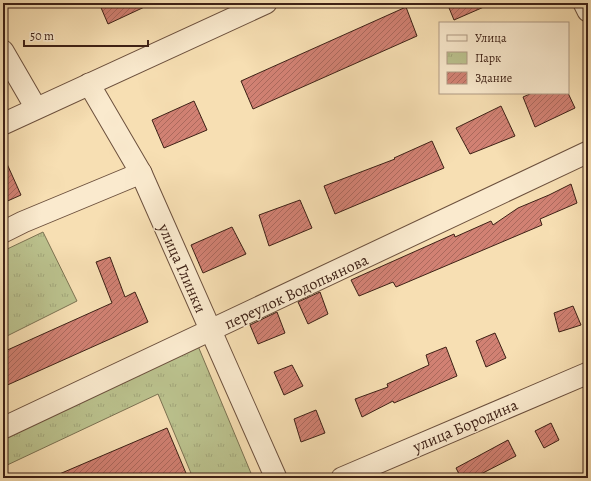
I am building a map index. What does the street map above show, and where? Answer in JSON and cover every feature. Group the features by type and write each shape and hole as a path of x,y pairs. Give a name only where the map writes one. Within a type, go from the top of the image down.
{"street":[{"path":"3,124 266,3"},
{"path":"584,3 588,12"},
{"path":"3,51 36,108"},
{"name":"улица Глинки","path":"89,84 141,173 276,478"},
{"name":"переулок Водопьянова","path":"3,428 588,152"},
{"path":"3,232 23,222 141,173"},
{"name":"улица Бородина","path":"342,478 588,373"}],"green space":[{"path":"43,232 77,301 3,338 3,251"},
{"path":"198,346 253,478 193,478 158,394 3,467 3,436"}],"building":[{"path":"99,3 153,3 108,24"},
{"path":"447,3 493,3 454,20"},
{"path":"406,7 417,36 253,109 241,81"},
{"path":"530,94 568,94 575,108 535,127 523,97"},
{"path":"194,101 207,130 164,148 152,120"},
{"path":"501,106 515,136 470,154 456,128"},
{"path":"432,141 444,168 335,214 324,186 395,159 394,158"},
{"path":"3,155 21,195 3,203"},
{"path":"571,184 577,203 540,219 542,225 396,287 393,282 359,296 351,280 454,234 455,237 491,221 493,225 518,208"},
{"path":"300,200 312,228 269,246 259,215"},
{"path":"232,227 246,254 203,273 191,245"},
{"path":"110,257 125,297 135,292 148,322 3,387 3,352 112,303 96,262"},
{"path":"320,292 328,314 308,324 298,302"},
{"path":"573,306 581,325 559,332 554,313"},
{"path":"277,312 285,333 258,344 250,325"},
{"path":"495,333 506,358 486,367 476,341"},
{"path":"446,347 457,376 394,403 393,401 362,417 355,399 388,387 387,384 429,365 426,355"},
{"path":"292,365 303,386 284,395 274,372"},
{"path":"316,410 325,433 301,442 294,419"},
{"path":"551,423 559,440 544,448 535,431"},
{"path":"167,428 188,478 144,478 142,473 130,478 50,478"},
{"path":"508,440 516,456 479,475 481,478 461,478 456,468"}]}
